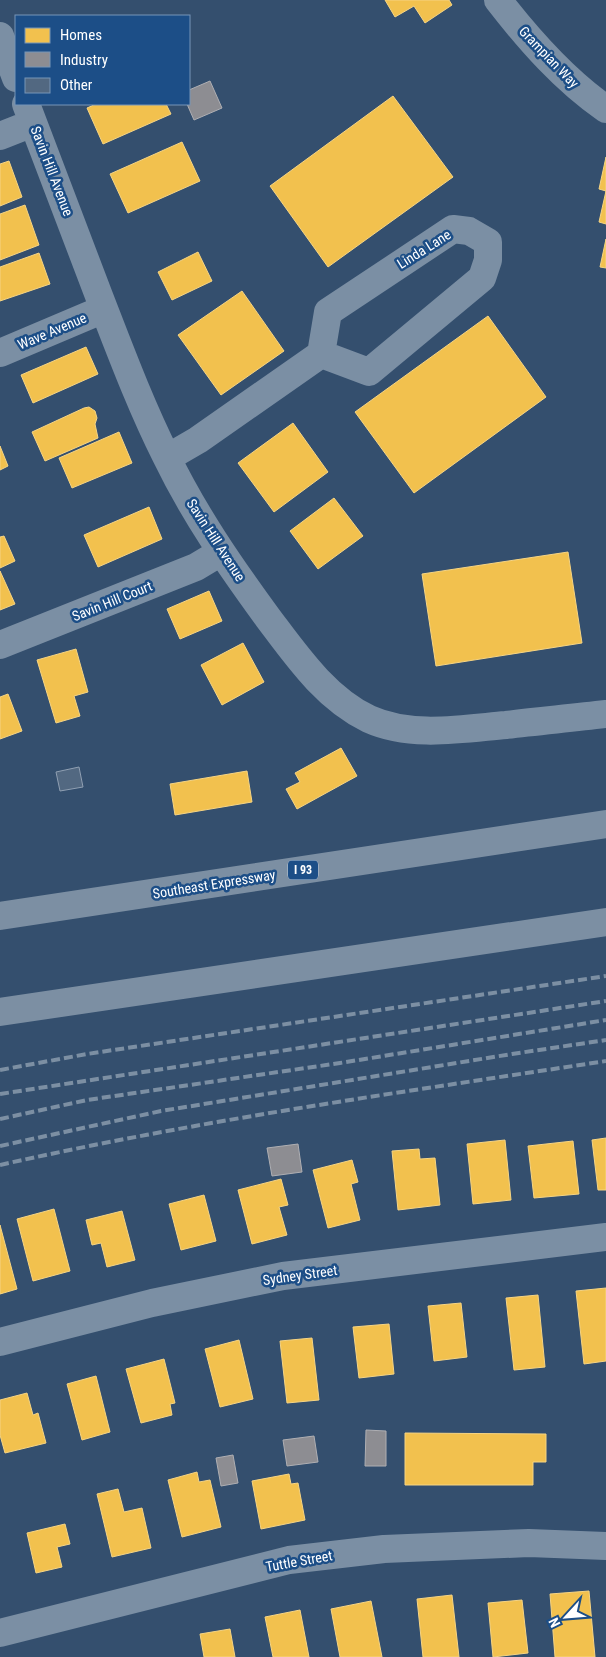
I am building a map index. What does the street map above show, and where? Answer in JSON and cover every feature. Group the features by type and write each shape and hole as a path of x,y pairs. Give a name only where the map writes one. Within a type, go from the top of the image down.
{"highway":[{"name":"Southeast Expressway","path":"0,916 606,824"},
{"path":"0,1012 606,922"}],"street":[{"name":"Grampian Way","path":"498,0 550,61 591,99 606,109"},
{"path":"0,36 15,75"},
{"path":"0,136 30,114"},
{"name":"Savin Hill Avenue","path":"30,114 145,413 167,458 195,511 221,552 287,644 320,683 334,696 368,719 409,730 431,731 606,714"},
{"name":"Linda Lane","path":"453,229 469,231 488,242 488,260 482,278 370,372 321,354 328,312 453,229"},
{"name":"Wave Avenue","path":"0,353 104,309"},
{"path":"167,458 198,440 321,354"},
{"name":"Savin Hill Court","path":"0,645 196,567 221,552"},
{"name":"Sydney Street","path":"0,1342 152,1303 284,1276 606,1237"},
{"name":"Tuttle Street","path":"0,1633 289,1560 384,1549 529,1543 606,1546"}],"building: Homes":[{"path":"385,0 449,0 452,5 425,23 414,6 395,17"},
{"path":"393,96 453,177 328,267 270,186"},
{"path":"94,105 166,105 171,114 103,144 87,108"},
{"path":"182,142 200,181 128,213 110,174"},
{"path":"606,157 606,191 599,189"},
{"path":"9,161 22,197 0,206 0,164"},
{"path":"606,191 606,224 599,222"},
{"path":"25,205 39,245 0,260 0,214"},
{"path":"606,239 606,268 600,267"},
{"path":"198,252 212,281 172,300 158,272"},
{"path":"39,253 50,284 0,301 0,267"},
{"path":"242,291 284,351 221,395 178,335"},
{"path":"488,316 546,397 414,493 355,412"},
{"path":"86,347 98,374 33,403 21,375"},
{"path":"89,407 95,411 98,438 45,461 32,432"},
{"path":"293,423 328,472 274,512 238,463"},
{"path":"119,432 132,463 72,488 59,458"},
{"path":"0,446 8,466 0,470"},
{"path":"334,498 363,536 318,569 290,531"},
{"path":"149,507 162,539 98,567 84,535"},
{"path":"4,536 15,561 0,568 0,537"},
{"path":"568,552 582,643 436,666 422,574"},
{"path":"0,571 15,604 0,610"},
{"path":"209,591 222,621 180,639 167,609"},
{"path":"243,643 264,682 222,705 201,665"},
{"path":"76,649 88,692 74,696 80,716 56,723 37,660"},
{"path":"8,694 22,731 0,739 0,697"},
{"path":"341,748 357,776 297,809 286,789 300,782 295,773"},
{"path":"247,771 252,802 175,815 170,784"},
{"path":"606,1138 606,1190 598,1190 592,1140"},
{"path":"505,1140 511,1200 473,1204 467,1144"},
{"path":"573,1141 579,1194 534,1198 528,1146"},
{"path":"419,1149 420,1159 435,1158 440,1205 398,1210 392,1151"},
{"path":"352,1160 358,1182 351,1184 360,1220 328,1228 313,1170"},
{"path":"281,1179 288,1205 279,1207 287,1235 252,1244 238,1190"},
{"path":"204,1195 216,1241 181,1250 169,1204"},
{"path":"54,1209 70,1271 33,1281 17,1219"},
{"path":"122,1211 135,1260 107,1267 101,1243 92,1245 86,1220"},
{"path":"0,1225 17,1289 0,1294"},
{"path":"606,1288 606,1361 584,1364 576,1291"},
{"path":"538,1295 545,1367 514,1370 506,1298"},
{"path":"461,1303 467,1357 434,1361 428,1306"},
{"path":"389,1324 394,1374 359,1378 353,1327"},
{"path":"312,1338 319,1400 287,1403 280,1341"},
{"path":"239,1340 253,1399 220,1407 205,1349"},
{"path":"164,1359 175,1403 170,1404 172,1415 141,1423 126,1369"},
{"path":"96,1376 110,1432 82,1440 67,1384"},
{"path":"27,1393 33,1415 38,1413 46,1443 5,1453 0,1435 0,1400"},
{"path":"405,1433 546,1434 546,1462 533,1462 533,1485 405,1485"},
{"path":"197,1472 199,1482 210,1480 221,1527 182,1537 168,1480"},
{"path":"289,1474 291,1484 298,1483 305,1520 261,1529 252,1481"},
{"path":"118,1489 124,1512 142,1508 151,1548 112,1557 97,1494"},
{"path":"65,1524 70,1544 57,1547 62,1567 36,1573 27,1533"},
{"path":"589,1591 595,1657 555,1657 550,1594"},
{"path":"452,1595 459,1657 423,1657 417,1599"},
{"path":"522,1600 528,1653 493,1657 488,1603"},
{"path":"371,1601 382,1657 340,1657 331,1609"},
{"path":"300,1610 309,1657 273,1657 265,1617"},
{"path":"230,1629 235,1657 204,1657 200,1634"}],"building: Industry":[{"path":"210,81 222,108 194,120 187,105 190,105 190,90"},
{"path":"298,1144 302,1172 272,1176 267,1148"},
{"path":"366,1430 386,1431 386,1466 365,1466"},
{"path":"314,1436 318,1462 287,1466 283,1440"},
{"path":"233,1455 238,1483 221,1486 216,1458"}],"building: Other":[{"path":"79,767 83,787 60,791 56,772"}],"railway":[{"path":"0,1070 87,1054 606,976"},
{"path":"0,1094 606,1001"},
{"path":"0,1119 87,1100 340,1063 606,1020"},
{"path":"0,1146 161,1111 606,1040"},
{"path":"0,1165 226,1120 606,1061"}]}
